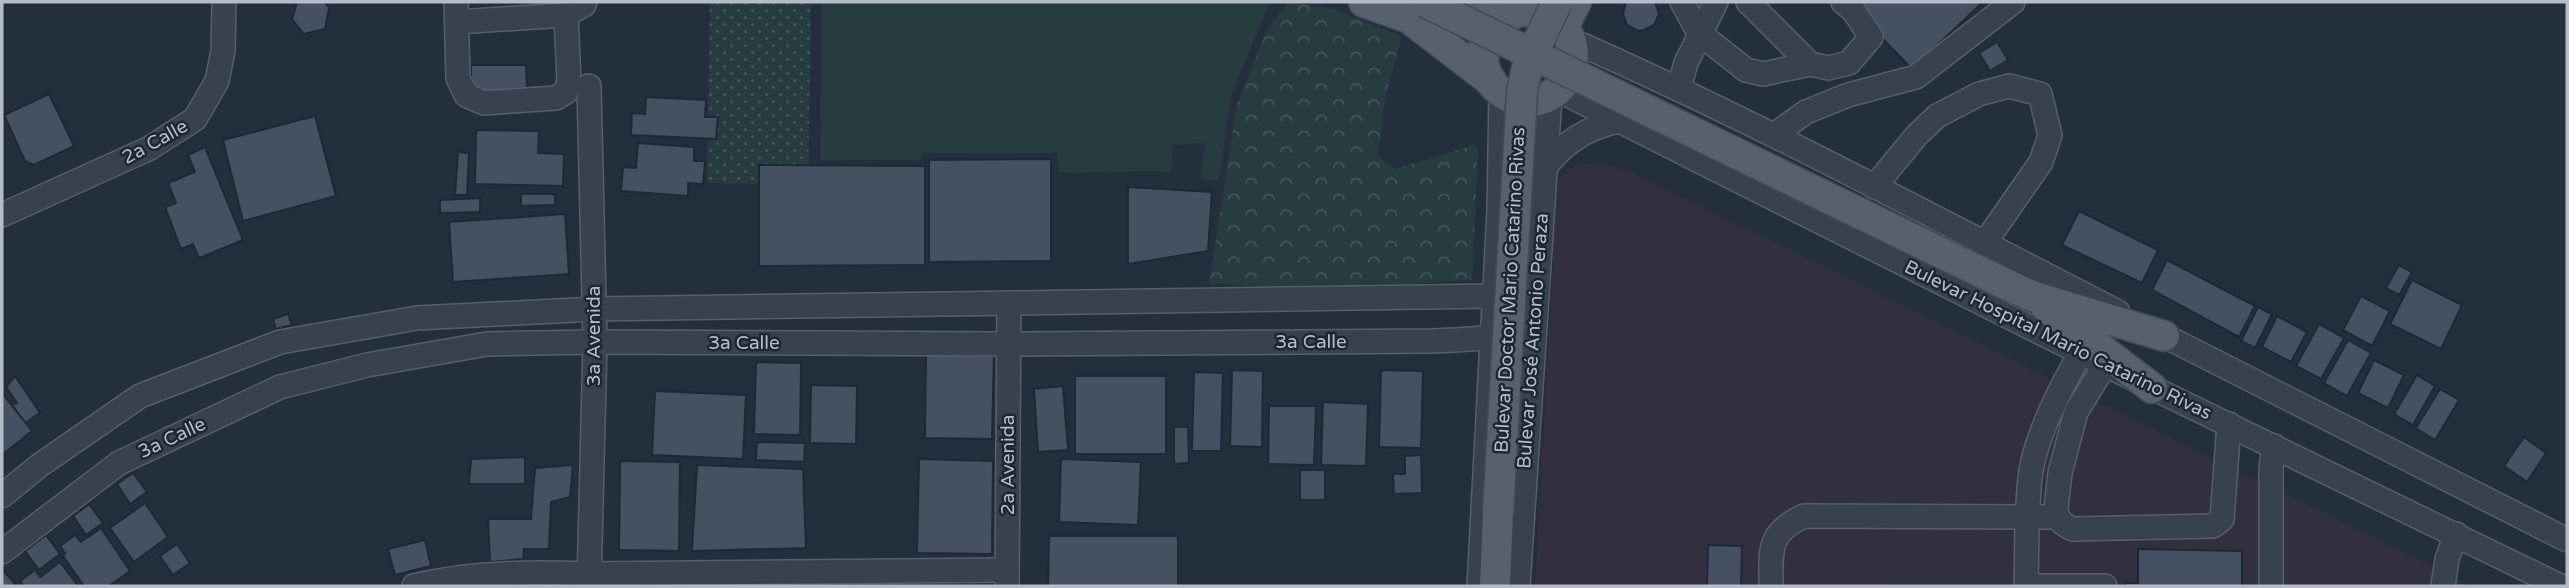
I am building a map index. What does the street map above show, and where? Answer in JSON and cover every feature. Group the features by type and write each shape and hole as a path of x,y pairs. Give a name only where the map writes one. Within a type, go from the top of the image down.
{"main road":[{"path":"1364,2 1409,18 1512,98 1538,100 1554,93 1566,80 1572,67 1573,54 1567,18 1469,2"},
{"name":"Bulevar Hospital Mario Catarino Rivas","path":"1425,2 2032,296"},
{"path":"1496,87 1485,69 1485,42 1491,30 1518,11"},
{"name":"Bulevar Doctor Mario Catarino Rivas","path":"1495,586 1522,92 1528,63 1567,18"},
{"path":"2032,296 2164,335"},
{"path":"2032,296 2152,388"}],"street":[{"name":"2a Calle","path":"2,215 148,149 195,119 217,81 223,51 224,2"},
{"path":"566,15 569,80 566,92 556,98 484,103 466,95 458,78 456,12 566,15 585,2"},
{"path":"1682,2 1699,33 1746,70 1763,74 1810,64 1829,68 1849,62 1871,37 1853,10 1843,2"},
{"path":"1679,88 1686,63 1716,2"},
{"path":"1748,2 1810,64"},
{"path":"1774,135 1806,112 1848,96 1916,77 2013,2"},
{"path":"1567,18 1679,88 2567,540"},
{"name":"3a Avenida","path":"589,86 595,310 589,580"},
{"path":"1874,187 1917,135 1937,116 1979,94 2009,86 2040,94 2050,135 2041,162 1984,244"},
{"name":"Bulevar José Antonio Peraza","path":"1479,586 1499,210 1496,87"},
{"name":"Bulevar José Antonio Peraza","path":"1517,586 1543,170 1554,93"},
{"name":"Bulevar Hospital Mario Catarino Rivas","path":"1554,93 1618,121 2105,365 2560,586"},
{"path":"1543,170 1553,156 1576,137 1589,129 1618,121"},
{"name":"3a Calle","path":"2,496 40,465 140,396 280,342 417,317 595,310 1493,296"},
{"name":"2a Avenida","path":"1007,578 1009,303"},
{"name":"3a Calle","path":"2,552 119,463 280,387 367,365 487,344 1431,341 1491,338 1512,334 1534,322"},
{"path":"2081,353 2046,421 2030,475 2026,586 2105,586"},
{"path":"2105,365 2076,412 2060,473 2056,509 2057,517 2063,525 2073,529 2213,526 2218,523 2222,519 2229,425"},
{"path":"2271,586 2271,468 2274,446"},
{"path":"1771,586 1771,547 1785,525 1804,516 2057,517"},
{"path":"2442,586 2447,559 2456,534"},
{"path":"414,586 445,579 521,571 589,580 1007,578"}],"shaded area":[{"path":"1585,164 1607,165 1633,173 2472,586 1535,586 1557,184 1567,170"}],"green space":[{"path":"710,2 811,2 808,185 707,183"},
{"path":"822,2 1270,2 1231,96 1219,181 1200,179 1205,143 1173,145 1171,174 1160,171 1059,173 1057,153 924,153 921,160 820,160"},
{"path":"1288,2 1330,8 1402,36 1386,96 1378,157 1395,169 1474,145 1478,150 1472,280 1340,286 1209,283 1237,104 1267,30"}],"building":[{"path":"297,2 325,2 329,8 325,29 304,34 292,19"},
{"path":"1626,2 1655,2 1659,14 1654,25 1638,31 1627,25 1623,14"},
{"path":"1847,2 1983,2 1912,69"},
{"path":"1997,42 2008,60 1990,71 1979,53"},
{"path":"471,65 526,65 527,89 471,96"},
{"path":"49,94 74,146 34,165 25,161 4,115"},
{"path":"646,97 706,100 705,117 718,117 716,139 631,135 632,113 645,114"},
{"path":"315,116 336,196 243,221 223,140"},
{"path":"476,130 539,131 538,153 564,154 563,186 475,184"},
{"path":"638,143 694,147 694,161 705,161 703,184 688,183 688,196 621,191 623,167 636,168"},
{"path":"205,147 243,240 199,258 193,244 181,249 165,207 176,203 168,183 195,172 188,155"},
{"path":"458,152 469,153 467,195 455,195"},
{"path":"1051,159 1051,261 929,262 929,160"},
{"path":"759,165 925,166 925,265 759,266"},
{"path":"1128,187 1212,192 1208,251 1128,264"},
{"path":"521,194 555,194 555,205 521,206"},
{"path":"480,198 480,212 440,213 440,200"},
{"path":"2079,211 2158,250 2142,283 2062,245"},
{"path":"565,214 569,274 453,282 449,222"},
{"path":"2167,260 2255,306 2239,337 2152,290"},
{"path":"2399,265 2412,272 2399,295 2386,288"},
{"path":"2412,280 2462,305 2441,349 2390,324"},
{"path":"2361,296 2390,311 2372,346 2343,330"},
{"path":"2258,307 2272,314 2255,348 2241,341"},
{"path":"288,314 292,325 276,329 273,319"},
{"path":"2277,316 2307,332 2291,362 2262,347"},
{"path":"2319,324 2344,338 2321,379 2296,366"},
{"path":"2348,340 2371,353 2347,396 2324,383"},
{"path":"926,351 994,351 992,439 925,438"},
{"path":"2374,360 2404,375 2388,408 2358,393"},
{"path":"756,362 801,363 800,435 754,434"},
{"path":"1232,370 1263,371 1262,447 1230,446"},
{"path":"1381,370 1423,371 1421,448 1379,447"},
{"path":"1194,372 1223,373 1221,451 1192,451"},
{"path":"2417,375 2435,386 2413,425 2394,414"},
{"path":"15,376 40,413 25,423 12,405 17,403 6,387"},
{"path":"1075,376 1166,376 1166,454 1075,454"},
{"path":"811,385 857,386 856,444 810,443"},
{"path":"1063,386 1068,450 1038,452 1034,389"},
{"path":"2440,389 2459,400 2435,440 2416,428"},
{"path":"655,391 746,395 743,459 652,455"},
{"path":"2,393 32,431 2,455"},
{"path":"1323,402 1368,404 1366,466 1321,465"},
{"path":"1269,406 1316,406 1314,465 1268,464"},
{"path":"1174,427 1188,427 1189,463 1174,464"},
{"path":"2524,437 2546,453 2527,482 2504,466"},
{"path":"757,442 805,443 804,462 756,460"},
{"path":"1421,455 1422,493 1394,494 1393,474 1405,474 1405,456"},
{"path":"525,457 525,484 469,484 471,459"},
{"path":"919,459 993,461 992,554 917,553"},
{"path":"1061,459 1141,462 1138,525 1059,522"},
{"path":"620,461 680,462 679,551 619,550"},
{"path":"573,465 570,497 551,502 549,549 524,549 523,559 490,562 488,519 531,519 535,468"},
{"path":"697,465 803,469 806,548 692,551"},
{"path":"1300,470 1325,470 1325,500 1300,500"},
{"path":"133,473 147,492 130,504 117,484"},
{"path":"145,503 168,537 134,562 110,528"},
{"path":"89,504 103,523 86,535 73,516"},
{"path":"101,528 130,571 109,586 84,586 63,556 65,553 60,546 75,535 81,542"},
{"path":"46,535 60,554 39,570 25,551"},
{"path":"1049,536 1178,536 1178,586 1048,586"},
{"path":"425,540 431,566 395,575 388,549"},
{"path":"177,544 190,563 173,575 160,556"},
{"path":"1708,545 1742,546 1741,586 1707,586"},
{"path":"2138,549 2242,551 2242,586 2125,586 2125,583 2138,583"},
{"path":"60,562 78,586 24,586 20,581 35,570 40,577"},
{"path":"3,570 17,586 2,586"},
{"path":"2008,585 2008,586 1889,586"}]}
